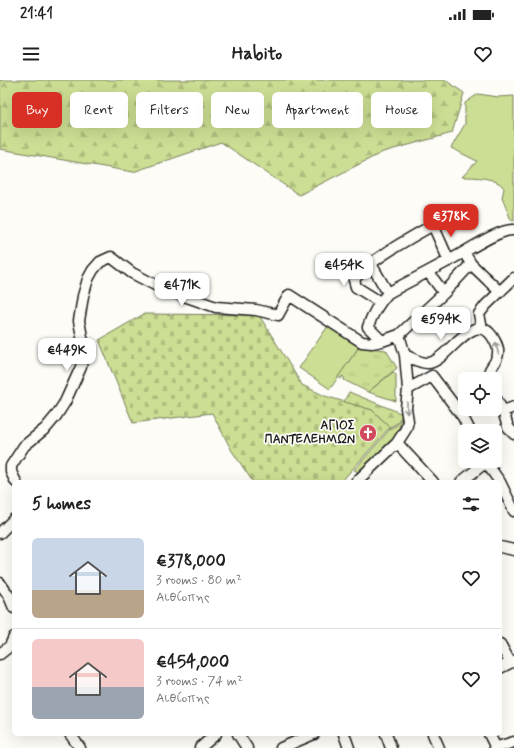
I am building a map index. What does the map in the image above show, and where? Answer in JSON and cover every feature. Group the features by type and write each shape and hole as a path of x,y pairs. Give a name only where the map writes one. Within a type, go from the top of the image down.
{"street":[{"path":"380,302 356,287 354,282 356,277 371,264 433,225 449,261"},
{"path":"382,341 368,327 380,302 388,293 485,240 508,230 514,230"},
{"path":"464,252 471,264 500,292"},
{"path":"15,480 10,472 10,466 24,446 46,428 56,416 65,402 81,367 84,347 79,321 83,296 88,279 100,262 111,257 132,273 162,288 216,307 256,310 278,315 289,295 362,342 372,343 399,335 444,293 471,264"},
{"path":"371,264 388,293"},
{"path":"428,272 444,293"},
{"path":"479,329 479,314 486,305 514,278"},
{"path":"405,355 418,361 429,363 437,359 466,334 479,329 489,333 496,342 499,351 498,358 490,372"},
{"path":"358,480 397,443 406,429 408,421 406,408 408,389 405,355 399,335"},
{"path":"408,389 432,376 463,417 466,424"},
{"path":"514,407 503,411 508,427 514,434"},
{"path":"397,443 431,480"},
{"path":"463,480 478,468"},
{"path":"490,468 498,480"},
{"path":"502,485 511,500 514,511"},
{"path":"0,533 12,522"},
{"path":"502,547 514,550"},
{"path":"0,583 12,603"},
{"path":"0,654 10,646 12,642"},
{"path":"502,647 512,661 502,667"},
{"path":"71,736 80,748"},
{"path":"200,748 214,736"},
{"path":"239,736 247,748"},
{"path":"281,748 294,738 304,736"},
{"path":"345,736 349,748"},
{"path":"387,736 391,748"},
{"path":"434,736 439,748"},
{"path":"490,736 496,748 514,742"}],"green space":[{"path":"0,80 445,80 464,93 452,133 383,152 299,195 221,142 133,172 0,149"},
{"path":"478,94 498,97 514,96 514,221 511,220 502,198 504,188 501,184 491,180 462,177 477,161 451,148 465,124 465,103"},
{"path":"144,314 259,315 302,385 325,396 372,410 390,427 343,480 252,480 232,451 212,413 133,423 99,340"},
{"path":"328,326 359,347 330,389 299,368"},
{"path":"359,347 386,350 397,368 368,392 344,380 344,377 342,376 341,379 338,377"},
{"path":"393,372 396,374 396,401 368,392"},
{"path":"349,392 403,414 396,424 390,427 372,410 343,403"},
{"path":"404,414 395,438 361,473 354,470 391,428 397,425"}],"place":[{"name":"ΑΓΙΟΣ ΠΑΝΤΕΛΕΗΜΩΝ","path":"368,433"}]}
